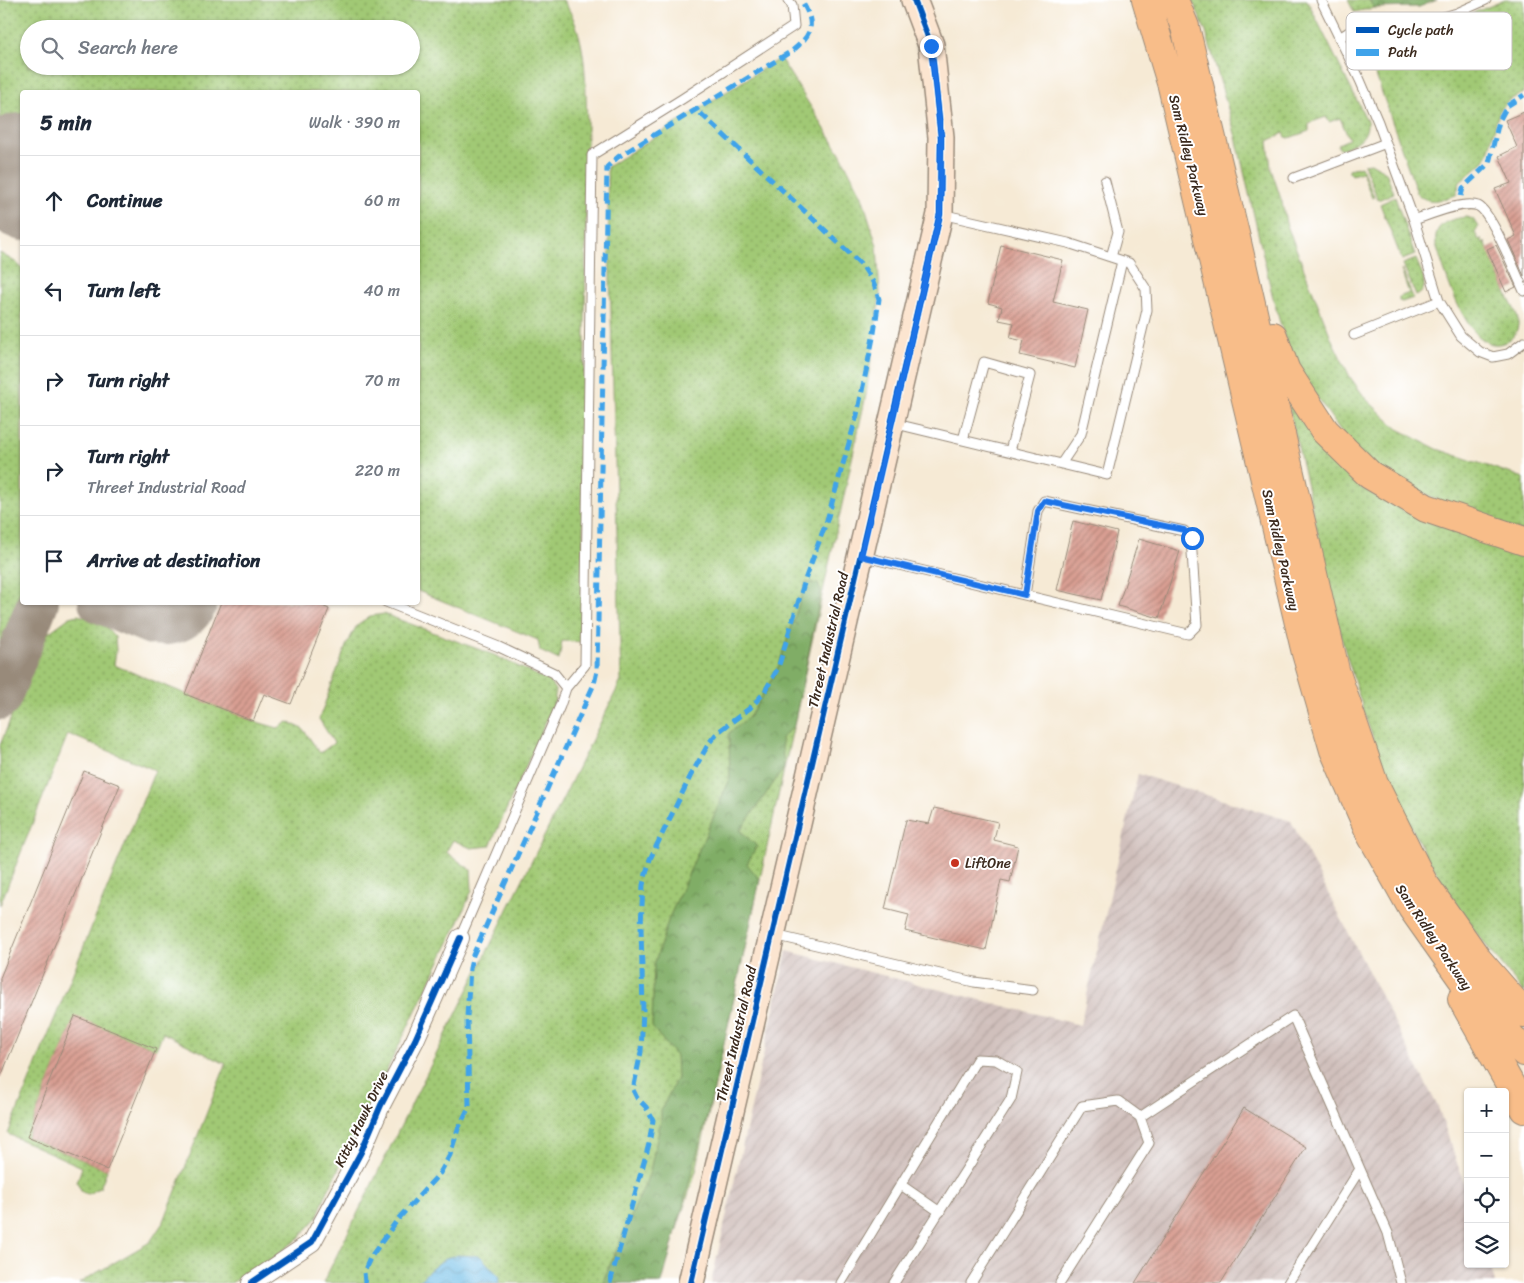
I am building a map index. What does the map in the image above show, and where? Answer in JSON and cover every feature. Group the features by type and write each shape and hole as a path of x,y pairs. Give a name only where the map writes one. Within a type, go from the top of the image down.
{"main road":[{"name":"Sam Ridley Parkway","path":"1146,0 1172,86 1311,671 1334,750 1371,835 1412,908 1470,990 1524,1052"},
{"name":"Sam Ridley Parkway","path":"1174,0 1185,27 1236,238 1335,670 1374,784 1424,882 1478,960 1524,1013"},
{"path":"1236,238 1286,371 1325,431 1370,475 1426,508 1524,541"},
{"path":"1412,908 1524,1109"}],"street":[{"name":"Threet Industrial Road","path":"691,1283 940,214 941,137 931,46 914,0"},
{"name":"Kitty Hawk Drive","path":"251,1283 312,1242 361,1152 381,1105 415,1040 460,938"}],"lane":[{"path":"460,938 560,706 566,688 585,665 592,156 794,26 792,6 788,0"},
{"path":"1320,0 1346,52"},
{"path":"1459,12 1486,0"},
{"path":"1339,38 1346,34"},
{"path":"1355,70 1386,143 1414,220 1439,301 1461,336 1480,352 1493,357 1508,354 1524,342"},
{"path":"1294,178 1386,143"},
{"path":"1106,181 1118,232 1111,258"},
{"path":"1414,220 1465,204 1479,206 1488,216 1524,291"},
{"path":"892,422 1107,475 1147,310 1146,289 1129,263 1068,243 940,214"},
{"path":"1061,464 1081,434 1122,261"},
{"path":"1354,335 1439,301"},
{"path":"963,440 984,362 1030,375 1010,451"},
{"path":"861,556 1188,634 1197,626 1192,538 1184,530 1044,501 1038,511 1025,595"},
{"path":"394,605 499,646 554,673 566,688"},
{"path":"772,935 974,982 1033,990"},
{"path":"1140,1117 1293,1016 1388,1233 1401,1283"},
{"path":"841,1283 977,1059 996,1060 1017,1072 1011,1099 894,1283"},
{"path":"971,1283 1082,1106 1118,1101 1140,1117 1149,1143 1060,1283"},
{"path":"1288,1283 1360,1169"},
{"path":"901,1185 940,1212"}],"shaded area":[{"path":"1138,774 1291,821 1438,1107 1464,1183 1464,1268 1491,1268 1495,1283 711,1283 787,951 1080,1025"}],"green space":[{"path":"0,0 563,0 577,28 581,43 584,59 587,122 582,642 562,641 559,660 540,651 538,640 420,592 420,90 20,90 20,168 0,135"},
{"path":"1192,0 1307,0 1367,121 1367,127 1360,140 1341,149 1338,147 1338,144 1349,139 1340,118 1329,122 1326,117 1309,123 1309,131 1289,138 1284,133 1268,141 1271,169 1282,202 1286,223 1332,340 1350,377 1366,399 1398,429 1437,449 1524,478 1524,532 1452,508 1360,458 1291,361 1273,298 1236,137 1206,32"},
{"path":"1348,0 1369,0 1374,8 1354,12"},
{"path":"1369,0 1437,0 1419,7 1374,8"},
{"path":"1505,0 1524,0 1524,93 1509,100 1499,112 1484,161 1460,182 1456,195 1436,200 1426,199 1417,193 1374,70 1512,70 1512,12 1475,12"},
{"path":"780,58 840,153 862,196 877,246 880,294 866,395 696,1171 659,1283 323,1283 621,681 607,167"},
{"path":"1371,163 1386,172 1394,193 1378,200 1364,164"},
{"path":"1361,166 1374,197 1372,198 1362,172 1352,175 1349,172 1349,169"},
{"path":"1395,197 1415,255 1402,260 1380,204"},
{"path":"1466,217 1473,219 1478,227 1475,233 1479,240 1481,239 1483,243 1485,242 1517,317 1518,326 1516,332 1509,340 1495,344 1482,339 1471,327 1460,310 1445,272 1436,244 1437,232 1448,221"},
{"path":"0,253 20,267 20,600 0,651"},
{"path":"1416,259 1424,279 1424,284 1421,293 1416,296 1403,264"},
{"path":"1402,269 1413,298 1402,302 1399,301 1399,297 1409,293"},
{"path":"1288,403 1317,442 1361,488 1418,518 1524,554 1524,993 1462,915 1422,848 1392,789 1367,722 1343,644"},
{"path":"806,582 818,584 821,591 794,726 781,738 784,768 740,831 757,846 747,864 760,880 713,1094 662,1283 602,1283 649,1175 661,1121 661,1110 677,1078 676,1056 652,1027 654,965 669,918 730,779 729,733 750,716 778,668"},
{"path":"384,614 494,655 549,681 555,690 555,701 490,846 471,848 453,840 446,852 471,870 472,890 456,928 324,1199 317,1218 300,1237 271,1260 231,1283 79,1283 150,1242 164,1221 226,1064 163,1033 156,1049 75,1017 27,1137 107,1170 100,1188 88,1194 82,1192 77,1182 82,1167 8,1134 155,770 68,734 0,905 0,745 44,636 70,617 78,615 91,619 106,627 115,637 114,665 253,721 278,728 288,722 303,729 320,753 334,743 319,719 346,646 357,625 370,616"}],"water":[{"path":"457,1255 480,1256 500,1277 499,1283 418,1283 427,1272 441,1261"}],"building":[{"path":"1524,112 1524,276 1508,240 1516,236 1495,189 1511,183 1499,156 1517,147 1505,120"},
{"path":"1001,245 1063,260 1053,302 1088,310 1075,368 1020,355 1024,341 1010,338 1014,323 999,320 1002,307 988,303"},
{"path":"1496,245 1516,287 1506,292 1487,249"},
{"path":"1073,521 1117,532 1101,600 1057,590"},
{"path":"1139,539 1180,551 1159,618 1118,606"},
{"path":"220,605 320,605 329,609 291,704 264,694 253,721 185,694"},
{"path":"84,771 120,785 0,1079 0,978"},
{"name":"LiftOne","path":"934,808 998,822 994,840 1018,846 1010,882 1001,880 986,950 905,931 909,915 885,909 906,820 929,824"},
{"path":"75,1016 156,1049 107,1170 27,1137"},
{"path":"1244,1108 1306,1147 1221,1283 1135,1283"}],"taxiway":[{"path":"0,204 8,214 20,219"},
{"path":"0,699 37,605"},
{"path":"106,605 152,624 166,624 179,621 189,614 196,605"}],"runway":[{"path":"0,179 20,167"}],"marked path":[{"path":"365,1283 364,1272 370,1258 398,1219 440,1173 450,1155 458,1129 469,1107 467,1017 470,968 473,955 594,684 597,671 607,167 618,157 799,45 808,34 810,28 809,16 801,0"},
{"path":"1461,196 1463,188 1489,163 1499,121 1507,106 1524,95"},
{"path":"610,1283 649,1144 653,1120 633,1090 641,1052 643,1011 641,926 643,885 650,859 691,775 709,743 717,733 750,708 764,693 778,668 806,577 827,520 857,415 879,299 873,282 862,265 696,109"}],"cycle path":[{"path":"691,1283 940,214 941,137 931,45 914,0"},
{"path":"251,1283 312,1242 361,1152 381,1105 415,1040 460,938"}],"place":[{"name":"LiftOne","path":"955,863"}],"route":[{"path":"931,46 941,137 940,214 861,556 1025,595 1038,511 1044,501 1184,530 1192,538"}]}
